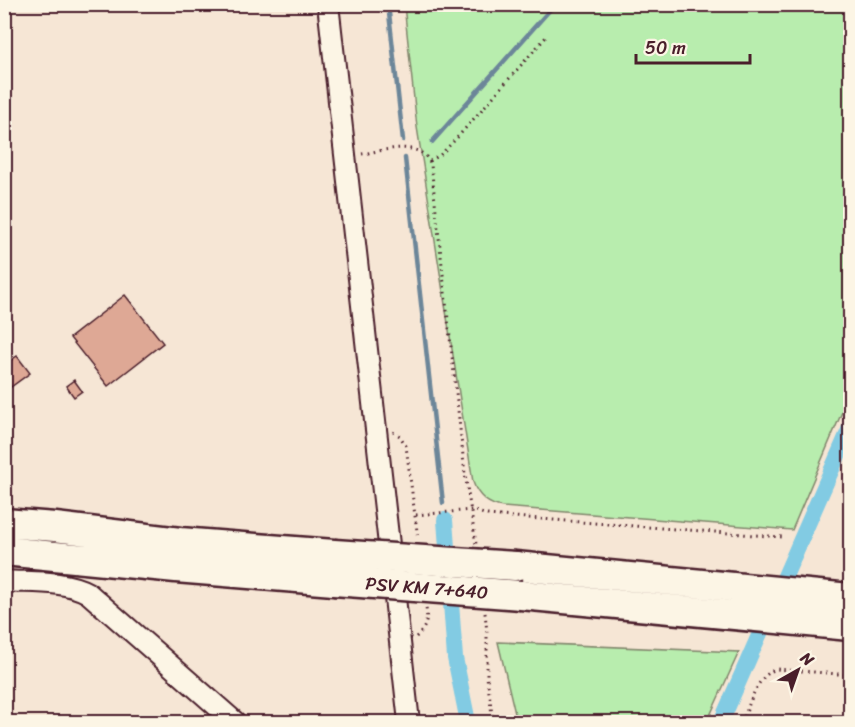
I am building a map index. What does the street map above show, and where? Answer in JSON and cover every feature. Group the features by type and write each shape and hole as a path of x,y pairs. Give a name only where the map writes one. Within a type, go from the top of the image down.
{"highway":[{"path":"4,523 180,542 334,568"},
{"path":"4,551 111,561 334,568"},
{"name":"PSV KM 7+640","path":"334,568 515,566 850,598"},
{"name":"PSV KM 7+640","path":"334,568 521,595 850,626"}],"street":[{"path":"328,4 410,723"},
{"path":"4,581 62,585 88,593 235,723"}],"path":[{"path":"429,161 440,155 455,140 546,37"},
{"path":"345,156 410,148 423,154 429,161 465,474 478,554"},
{"path":"376,432 392,431 404,441 406,446 419,548"},
{"path":"416,515 472,510 487,515 782,537"},
{"path":"850,510 845,524 850,534"},
{"path":"400,640 410,639 422,632 427,620 426,603"},
{"path":"484,610 487,632 485,646 487,677 493,723"},
{"path":"742,723 762,678 771,670 850,675"}],"green space":[{"path":"404,5 850,5 850,393 792,530 503,507 488,502 478,492 473,482 417,127"},
{"path":"498,642 739,652 707,722 517,722"}],"building":[{"path":"125,295 163,343 108,386 70,338"},
{"path":"17,356 30,373 4,392 4,365"},
{"path":"74,380 82,391 74,397 66,386"}],"waterway":[{"path":"388,4 403,140"},
{"path":"432,142 555,4"},
{"path":"405,158 443,503"},
{"path":"721,722 850,428"},
{"path":"445,520 455,658 468,722"}]}
